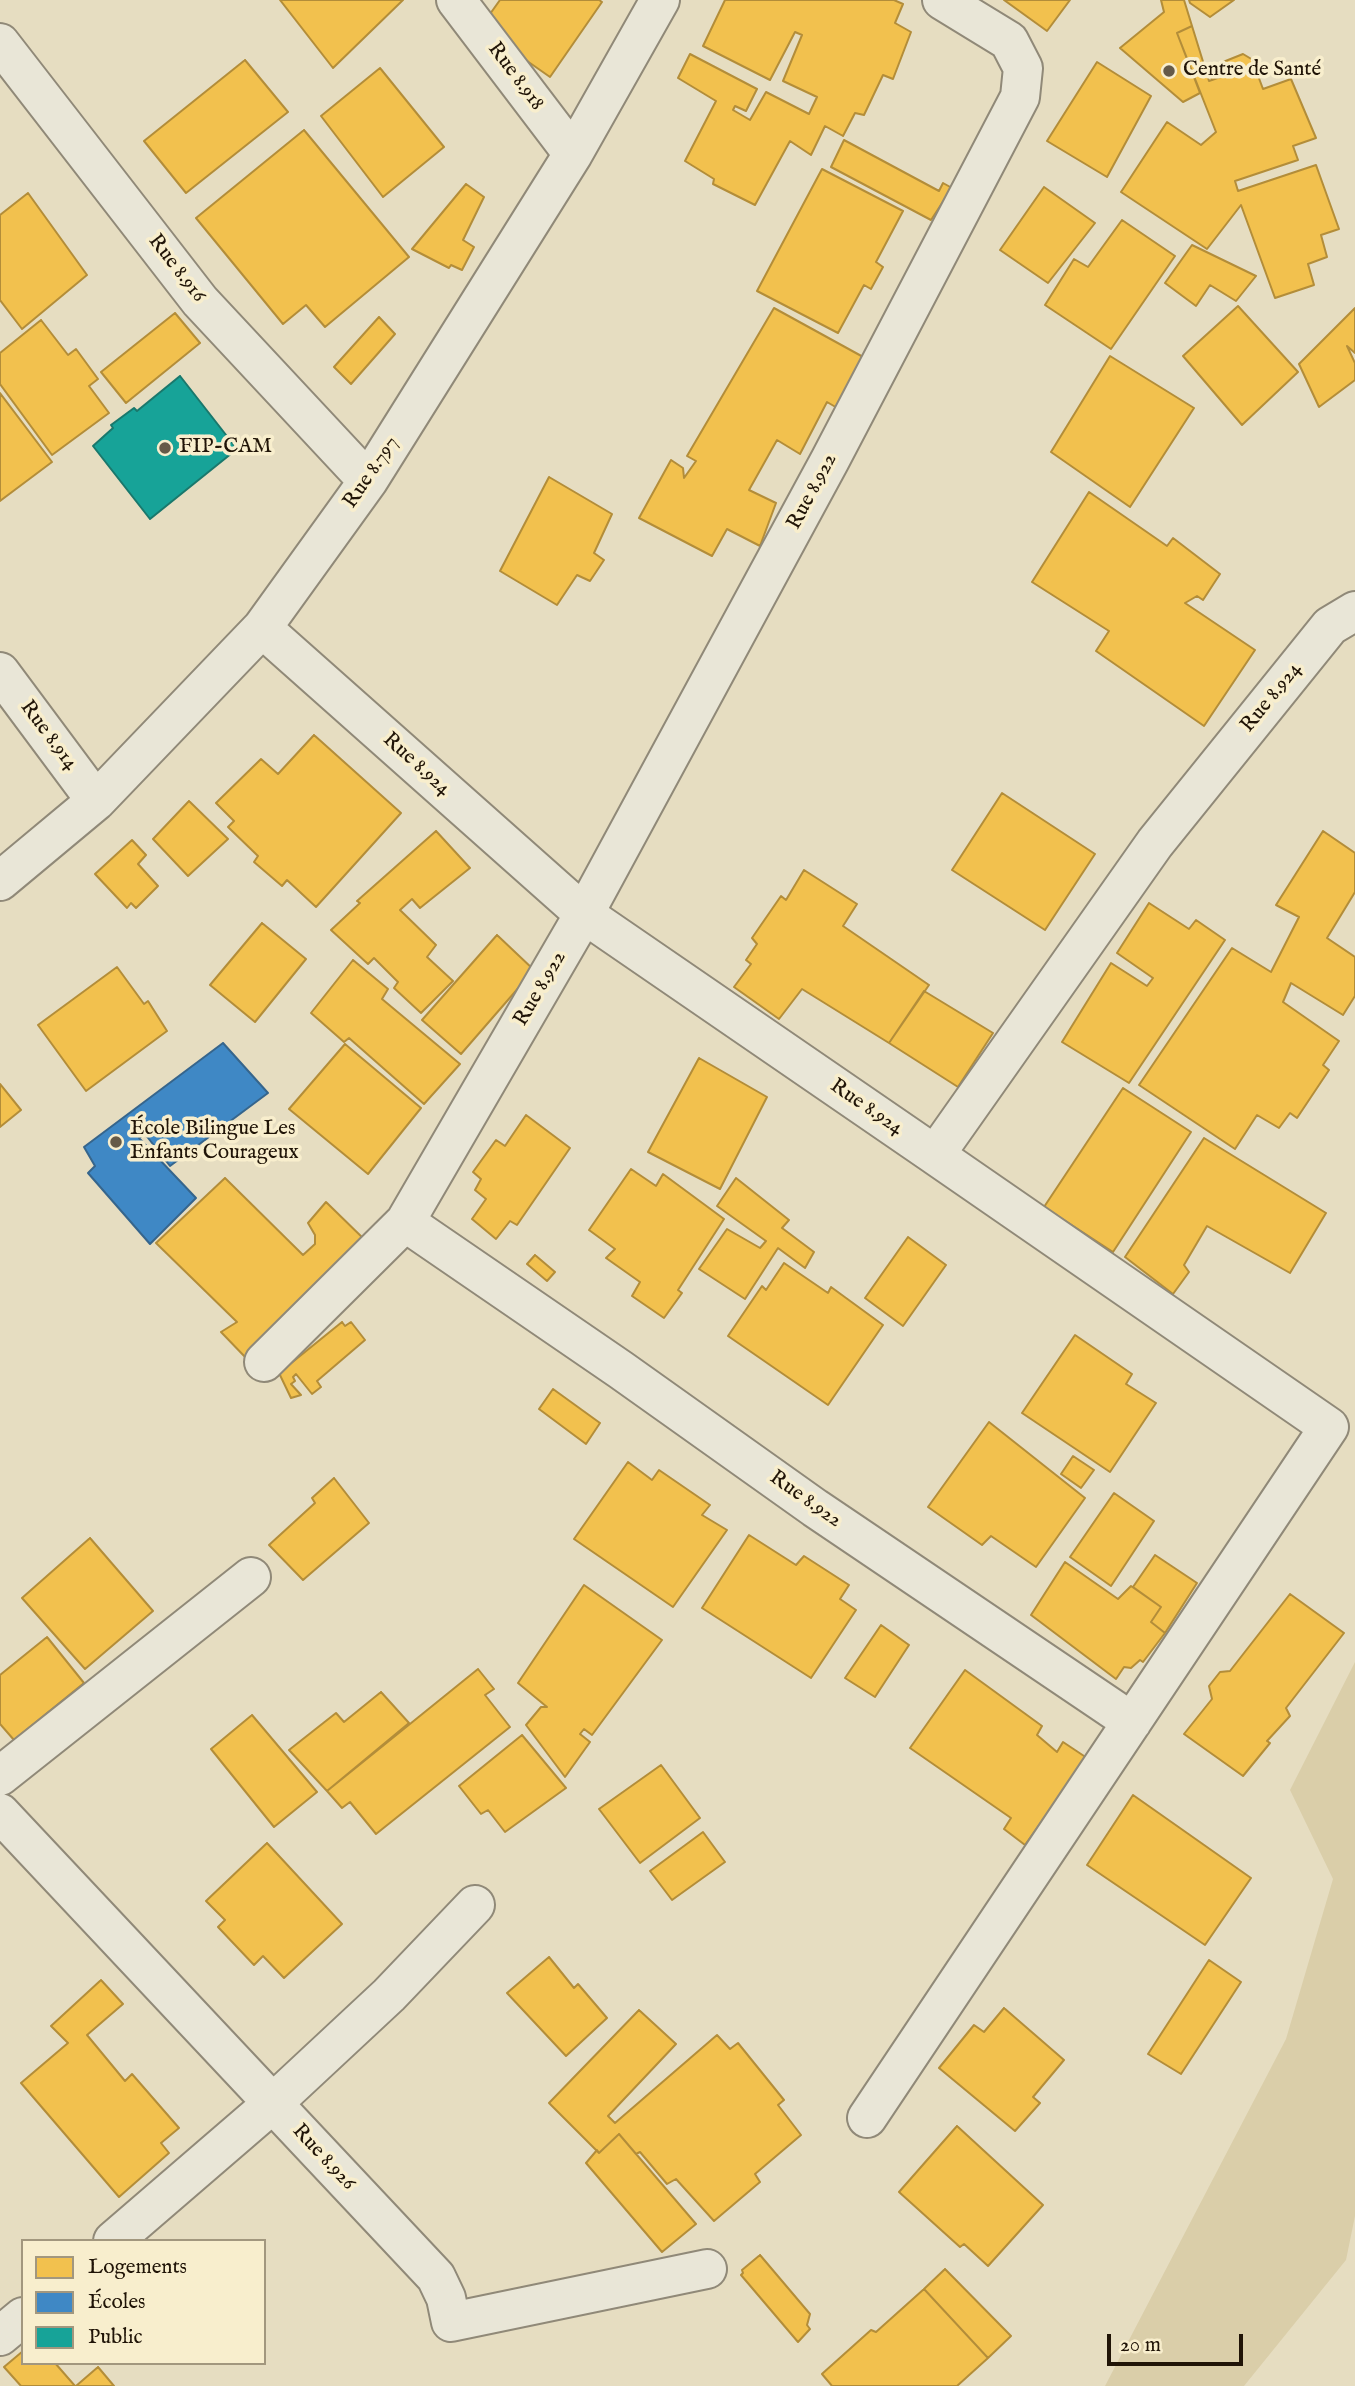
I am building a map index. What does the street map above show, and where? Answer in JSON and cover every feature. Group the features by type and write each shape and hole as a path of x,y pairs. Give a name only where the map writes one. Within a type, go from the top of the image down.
{"street":[{"name":"Rue 8.918","path":"456,0 573,153"},
{"name":"Rue 8.797","path":"0,881 96,801 262,628 368,481 573,153 660,0"},
{"name":"Rue 8.922","path":"942,0 1009,41 1023,68 1020,97 830,460 584,914 405,1223 621,1370 816,1508 1132,1722"},
{"name":"Rue 8.916","path":"0,43 200,302 368,481"},
{"name":"Rue 8.924","path":"262,628 584,914 935,1155 1155,843 1330,626 1355,611"},
{"name":"Rue 8.914","path":"0,672 96,801"},
{"path":"867,2118 1329,1427 935,1155"},
{"path":"264,1362 405,1223"},
{"path":"0,1776 251,1577"},
{"name":"Rue 8.926","path":"0,1813 436,2277 446,2298 451,2322 706,2269"},
{"path":"115,2239 272,2104 390,1995 475,1906"},
{"path":"0,2336 21,2319"}],"shaded area":[{"path":"1355,1662 1355,2216 1346,2260 1244,2386 1105,2386 1286,2039 1333,1879 1290,1790"}],"building: Logements":[{"path":"280,0 403,0 333,68"},
{"path":"500,0 602,2 550,77 480,28"},
{"path":"725,0 894,0 903,4 895,23 911,32 893,79 883,75 864,115 855,113 843,136 825,126 811,155 790,141 755,205 713,184 714,179 685,161 716,101 678,78 690,54 757,89 746,111 735,106 733,110 750,120 766,92 809,114 817,97 783,81 802,35 795,32 770,80 703,46"},
{"path":"1004,0 1070,0 1047,31"},
{"name":"Centre de Santé","path":"1161,0 1184,0 1192,26 1177,33 1200,93 1183,102 1120,48 1164,12"},
{"path":"1189,0 1234,0 1210,17"},
{"path":"1192,26 1209,81 1254,65 1263,89 1291,79 1316,138 1293,146 1298,160 1235,181 1238,191 1316,165 1339,229 1321,235 1327,257 1308,264 1314,285 1275,298 1241,205 1207,249 1121,192 1167,122 1201,145 1216,132 1177,33"},
{"path":"1243,54 1258,63 1212,80 1208,68"},
{"path":"245,60 288,112 186,193 144,141"},
{"path":"1097,62 1151,96 1107,177 1047,141"},
{"path":"380,68 444,147 383,197 321,116"},
{"path":"304,130 409,257 325,327 306,305 283,324 196,218"},
{"path":"844,140 939,191 943,183 952,188 931,220 831,167"},
{"path":"822,169 903,211 876,262 883,267 871,289 864,285 838,333 757,291"},
{"path":"466,184 484,197 463,240 474,247 462,270 451,265 449,268 412,249"},
{"path":"1044,187 1095,223 1048,283 1000,250"},
{"path":"28,193 87,275 22,329 0,300 0,215"},
{"path":"1122,220 1175,256 1111,349 1045,305 1074,259 1088,267"},
{"path":"1192,245 1256,276 1236,301 1210,285 1196,306 1165,283"},
{"path":"1238,306 1298,372 1242,425 1183,356"},
{"path":"774,308 865,358 839,409 827,402 800,454 777,440 749,490 776,503 760,546 727,529 712,556 639,518 671,460 683,468 684,478 696,461 687,456"},
{"path":"1355,308 1355,353 1347,346 1355,363 1355,380 1319,407 1299,364"},
{"path":"175,313 200,343 126,403 101,372"},
{"path":"379,317 395,334 351,384 334,367"},
{"path":"41,320 68,355 76,349 98,379 89,386 109,413 52,455 0,384 0,353"},
{"path":"1110,356 1194,408 1130,507 1051,452"},
{"path":"0,393 52,462 0,501"},
{"path":"549,477 612,514 594,553 604,560 590,581 577,575 557,605 500,571"},
{"path":"1089,492 1167,546 1173,538 1220,574 1203,600 1197,596 1185,603 1255,650 1204,726 1096,651 1109,631 1032,582"},
{"path":"314,735 401,813 316,907 287,880 282,886 254,862 258,856 228,827 234,821 216,803 261,759 278,774"},
{"path":"1002,793 1095,854 1045,930 952,870"},
{"path":"189,801 228,839 188,876 153,839"},
{"path":"436,831 470,868 420,908 412,899 400,910 436,945 427,957 453,981 421,1013 394,988 398,982 374,958 368,964 331,930 360,903 357,901"},
{"path":"1323,831 1355,853 1355,892 1327,938 1355,957 1355,996 1343,1015 1291,983 1283,1002 1339,1041 1323,1065 1329,1070 1297,1118 1290,1113 1279,1128 1257,1115 1235,1149 1139,1085 1232,948 1271,972 1299,917 1276,905"},
{"path":"132,840 146,855 138,864 158,886 136,908 131,903 127,908 95,874"},
{"path":"804,870 857,904 843,926 929,985 889,1043 802,989 779,1019 734,987 751,964 746,960 757,944 752,938 781,896 786,900"},
{"path":"1149,903 1189,929 1196,920 1225,940 1129,1083 1062,1042 1111,963 1147,986 1153,978 1117,953"},
{"path":"262,923 306,959 255,1022 210,985"},
{"path":"497,935 534,970 461,1054 422,1020"},
{"path":"353,960 388,989 382,999 460,1064 424,1104 349,1038 344,1042 311,1013"},
{"path":"117,967 144,1004 148,1001 167,1031 86,1091 38,1025"},
{"path":"924,991 993,1033 958,1087 889,1043"},
{"path":"345,1044 421,1108 368,1174 289,1109"},
{"path":"699,1058 767,1097 720,1189 648,1152"},
{"path":"0,1084 21,1110 0,1127"},
{"path":"1123,1088 1191,1132 1113,1252 1044,1207"},
{"path":"526,1115 570,1148 517,1225 510,1221 496,1239 472,1219 486,1199 475,1190 481,1179 473,1172 496,1140 505,1146"},
{"path":"1204,1138 1326,1213 1290,1273 1207,1226 1184,1265 1189,1272 1173,1294 1125,1257"},
{"path":"631,1169 656,1186 663,1174 724,1219 678,1290 682,1293 664,1318 632,1296 640,1282 606,1258 615,1249 589,1230"},
{"path":"225,1178 303,1255 315,1244 315,1235 308,1223 326,1202 368,1243 247,1359 221,1332 237,1322 156,1243"},
{"path":"736,1178 789,1220 782,1228 814,1252 805,1268 778,1248 745,1299 699,1269 727,1229 760,1248 766,1241 717,1206"},
{"path":"908,1237 946,1265 903,1326 865,1298"},
{"path":"535,1255 555,1272 547,1281 527,1264"},
{"path":"784,1263 828,1293 831,1287 883,1325 828,1405 728,1336 762,1286 766,1290"},
{"path":"342,1322 345,1326 351,1322 365,1340 317,1381 321,1387 312,1394 296,1374 293,1377 295,1381 291,1384 301,1395 291,1398 279,1373"},
{"path":"1075,1335 1132,1374 1126,1384 1156,1403 1110,1472 1022,1413"},
{"path":"553,1389 600,1423 586,1444 539,1409"},
{"path":"989,1422 1085,1498 1036,1567 991,1536 982,1545 928,1507"},
{"path":"1073,1456 1094,1470 1081,1488 1061,1474"},
{"path":"628,1462 652,1480 659,1470 710,1505 702,1515 727,1530 673,1607 574,1539"},
{"path":"334,1478 369,1523 303,1580 269,1545 315,1503 312,1498"},
{"path":"1114,1493 1154,1521 1111,1586 1070,1557"},
{"path":"749,1535 796,1565 804,1556 849,1585 840,1599 856,1610 811,1678 702,1608"},
{"path":"90,1538 153,1611 85,1669 22,1598"},
{"path":"1155,1555 1197,1583 1165,1633 1151,1622 1161,1607 1133,1587"},
{"path":"1065,1562 1118,1599 1131,1586 1161,1607 1151,1622 1165,1633 1143,1662 1140,1660 1131,1668 1124,1667 1116,1679 1031,1615"},
{"path":"584,1585 662,1640 592,1735 584,1729 580,1734 590,1742 565,1777 526,1725 541,1707 547,1707 518,1683"},
{"path":"1290,1594 1344,1633 1286,1708 1290,1716 1267,1741 1270,1743 1243,1776 1184,1734 1212,1699 1209,1686 1220,1672 1230,1671"},
{"path":"881,1625 909,1645 875,1697 845,1678"},
{"path":"47,1637 84,1683 14,1740 0,1724 0,1675"},
{"path":"478,1669 494,1689 485,1695 510,1727 376,1834 350,1802 342,1808 327,1791"},
{"path":"965,1670 1042,1726 1037,1735 1057,1752 1063,1742 1087,1758 1025,1845 1004,1829 1011,1818 910,1748"},
{"path":"381,1692 409,1723 327,1791 289,1750 336,1713 344,1722"},
{"path":"252,1715 317,1792 274,1827 211,1749"},
{"path":"522,1735 566,1788 505,1832 488,1810 481,1814 459,1786"},
{"path":"661,1765 700,1818 640,1863 599,1809"},
{"path":"1133,1795 1251,1878 1205,1945 1087,1865"},
{"path":"703,1832 725,1862 672,1900 650,1871"},
{"path":"267,1843 342,1924 284,1978 263,1956 254,1965 218,1927 225,1920 206,1901"},
{"path":"549,1957 574,1988 578,1984 607,2018 566,2056 507,1993"},
{"path":"1209,1960 1241,1982 1181,2074 1148,2054"},
{"path":"101,1980 123,2004 87,2035 125,2081 132,2074 179,2128 161,2143 169,2153 119,2197 21,2083 68,2043 51,2026"},
{"path":"1004,2008 1064,2060 1033,2097 1040,2103 1015,2131 939,2068 974,2025 984,2032"},
{"path":"639,2010 676,2044 608,2116 615,2123 717,2035 730,2049 738,2043 784,2100 778,2105 801,2135 755,2174 760,2182 714,2221 676,2179 667,2184 640,2152 636,2154 619,2134 599,2153 549,2103"},
{"path":"957,2126 1043,2205 988,2266 964,2244 960,2247 899,2192"},
{"path":"619,2134 696,2224 662,2252 586,2163 597,2150 599,2153"},
{"path":"760,2255 810,2314 807,2325 810,2329 798,2342 741,2275 742,2270"},
{"path":"945,2269 1011,2336 988,2358 924,2289"},
{"path":"924,2289 988,2358 957,2386 832,2386 822,2374 871,2330 876,2332"},
{"path":"21,2353 21,2365 57,2365 75,2386 21,2386 4,2367"},
{"path":"98,2367 114,2386 76,2386"}],"building: Écoles":[{"name":"École Bilingue Les Enfants Courageux","path":"223,1043 268,1093 170,1166 145,1134 139,1138 196,1198 150,1244 88,1173 95,1166 84,1147"}],"building: Public":[{"name":"FIP-CAM","path":"180,376 237,449 150,519 93,446 113,428 111,425 134,408 137,411"}],"place":[{"name":"Centre de Santé","path":"1169,71"},
{"name":"FIP-CAM","path":"165,448"},
{"name":"École Bilingue Les Enfants Courageux","path":"116,1142"}]}
